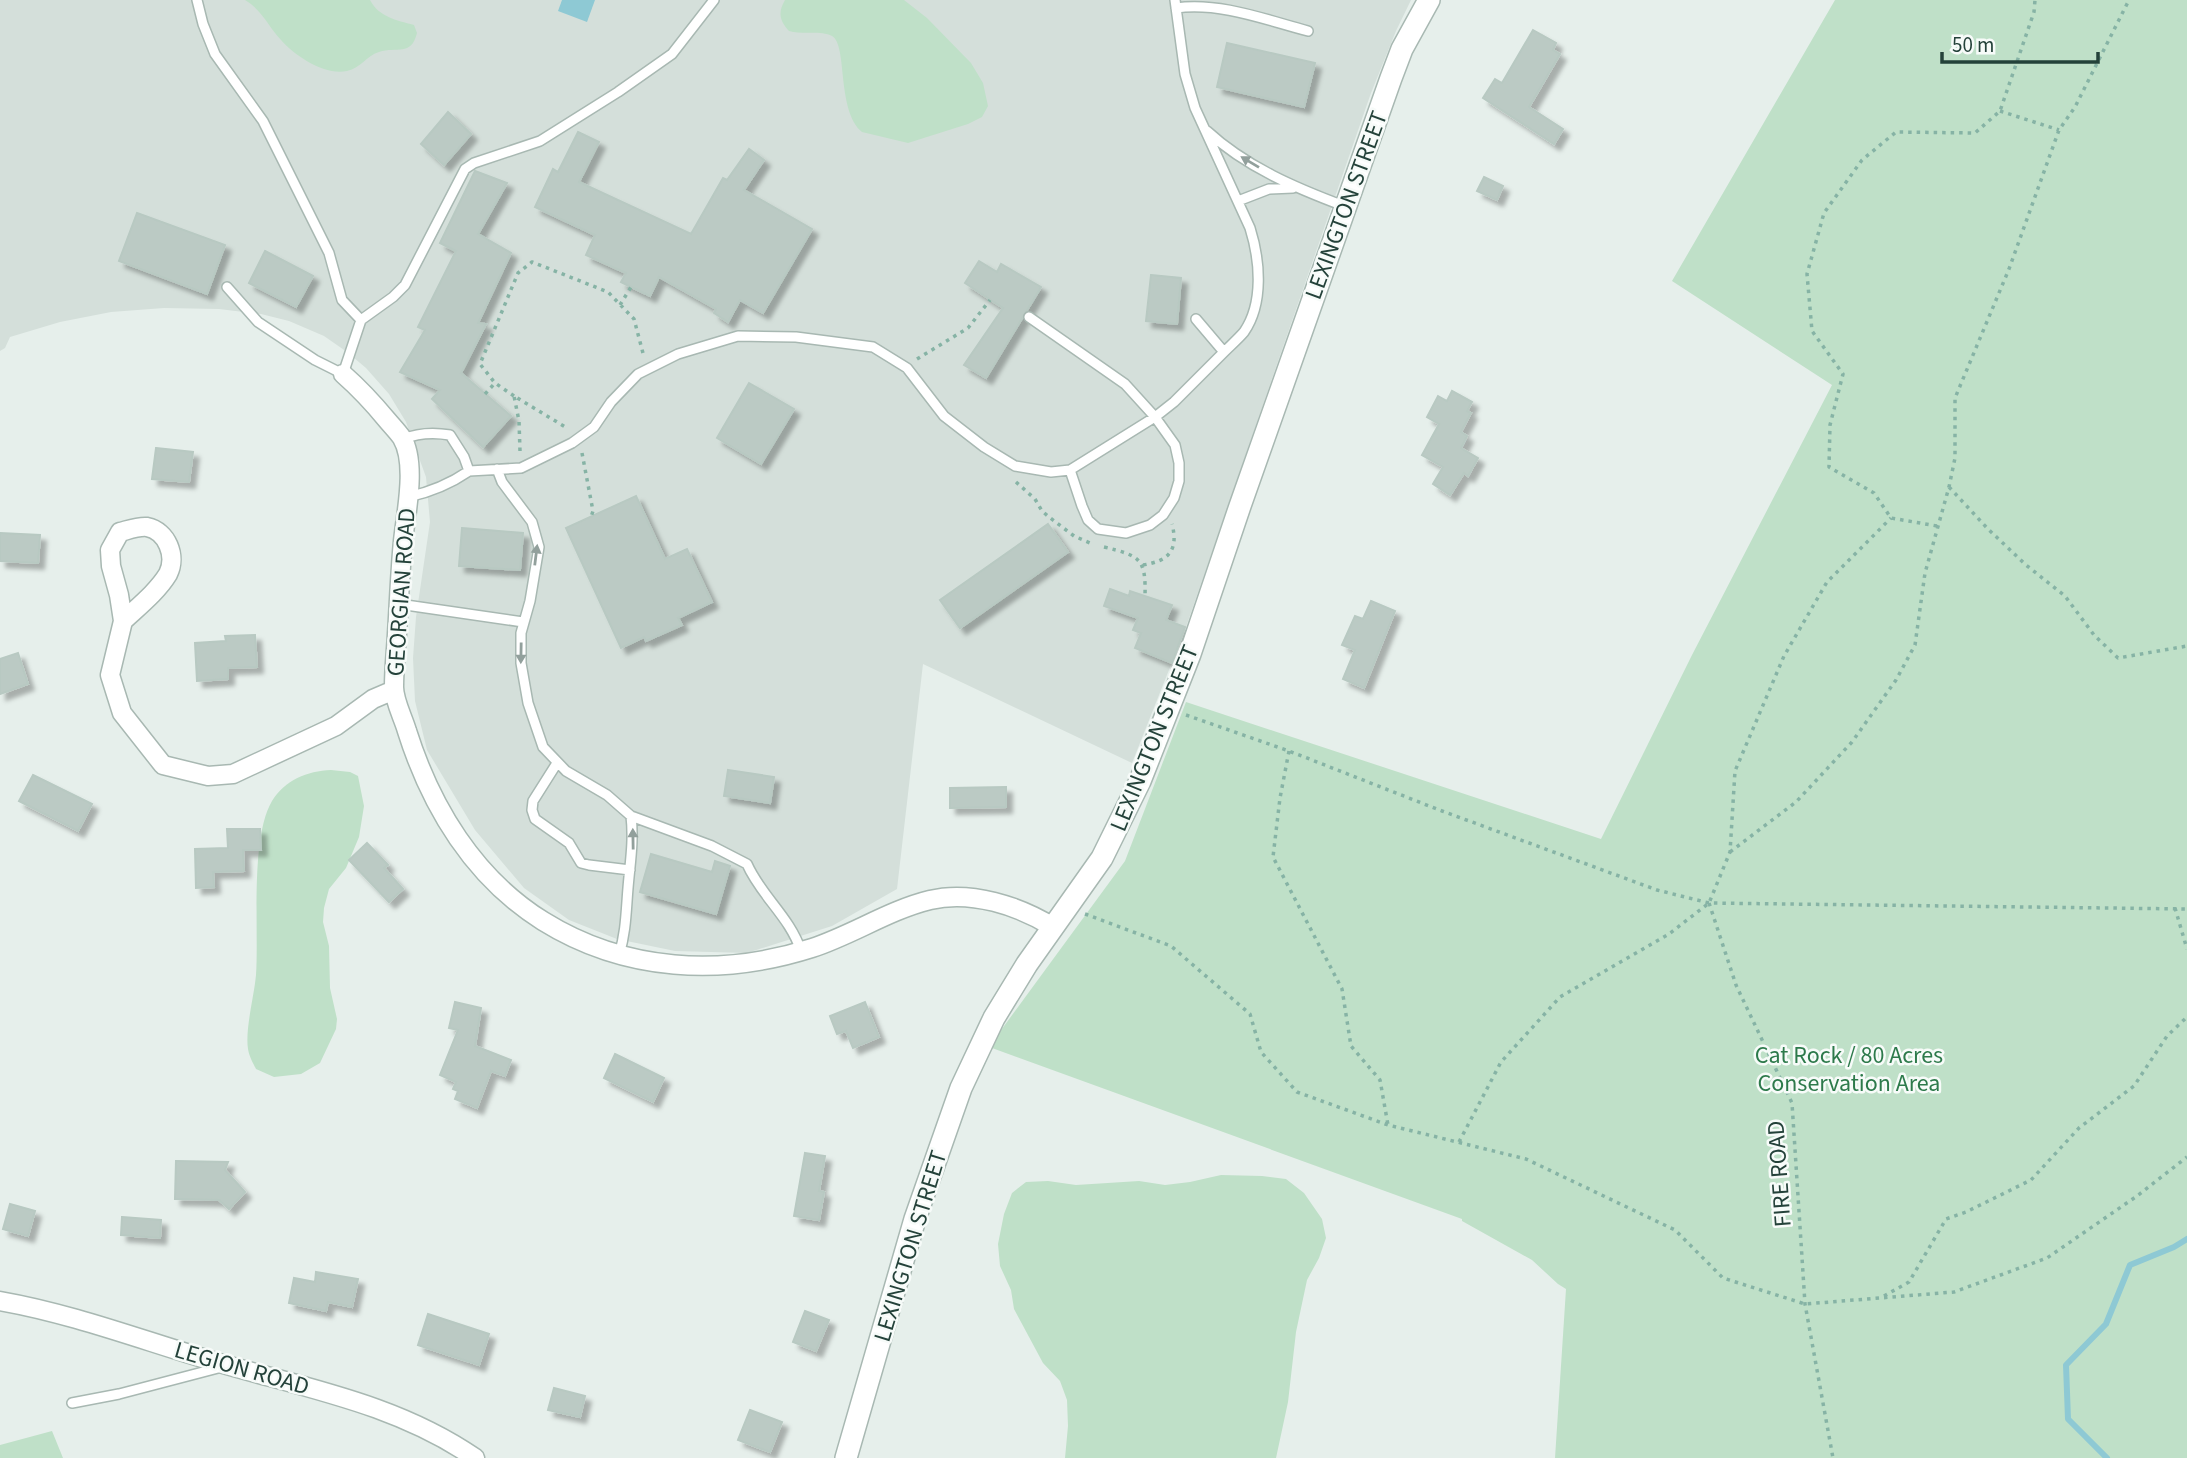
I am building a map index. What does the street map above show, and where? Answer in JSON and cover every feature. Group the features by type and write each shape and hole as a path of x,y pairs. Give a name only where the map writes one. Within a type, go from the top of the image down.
{"street":[{"name":"LEXINGTON STREET","path":"846,1458 906,1249 953,1108 994,1018 1094,870 1140,780 1190,654 1344,206 1402,49 1429,0"},
{"name":"GEORGIAN ROAD","path":"343,374 367,395 403,439 409,466 394,690 413,748 435,802 467,851 499,887 534,915 573,937 619,955 644,961 700,967 747,963 801,951 910,907 942,898 994,902 1021,911 1053,927"},
{"path":"123,621 153,593 169,572 170,547 161,532 145,526 120,532 110,550 123,621 110,675 122,713 163,765 208,776 233,774 336,726 373,699 394,690"},
{"name":"LEGION ROAD","path":"0,1301 70,1316 371,1406 442,1438 475,1458"}],"lane":[{"path":"197,0 215,54 262,121 329,253 342,300 361,320"},
{"path":"227,287 258,322 315,360 343,374 361,320 405,285 466,169 474,163 540,141 618,92 672,54 714,0"},
{"path":"408,498 430,492 469,471 521,468 572,443 594,426 611,402 638,373 678,354 738,336 796,337 873,347 907,368 944,416 984,447 1015,466 1051,472 1070,470 1155,417 1174,402 1244,331 1257,291 1255,247 1238,201 1203,128 1188,86 1176,4 1222,9 1308,31"},
{"path":"1203,128 1233,151 1300,190"},
{"path":"1238,201 1269,189 1286,187 1344,206"},
{"path":"1029,317 1125,384 1155,417 1175,445 1179,481 1174,498 1163,515 1150,525 1126,533 1098,529 1088,520 1070,470"},
{"path":"1196,318 1224,352"},
{"path":"403,439 415,435 450,435 464,457 469,471"},
{"path":"497,469 502,482 532,522 539,547 530,601 523,622 520,663 523,685 543,747 557,763 607,795 631,816 712,846 747,864 754,880 791,927 801,951"},
{"path":"399,604 523,622"},
{"path":"557,763 534,797 533,815 569,843 578,860 589,865 630,870"},
{"path":"619,955 627,919 633,847 631,816"},
{"path":"72,1403 118,1394 227,1365"}],"path":[{"path":"1937,526 1891,519 1874,493 1829,467 1830,425 1843,374 1812,331 1807,274 1824,213 1862,160 1896,132 1975,134 2000,111 2035,12 2035,0"},
{"path":"1730,852 1796,802 1852,742 1896,680 1915,645 1925,573 1955,458 1955,398 2009,269 2059,130 2075,107 2129,0"},
{"path":"2000,111 2059,130"},
{"path":"591,517 593,511 580,435 495,383 480,364 518,273 532,262 608,292 634,320 648,369"},
{"path":"620,305 631,287"},
{"path":"907,368 922,354 968,328 990,300"},
{"path":"485,394 495,383"},
{"path":"514,396 519,421 521,468"},
{"path":"1949,486 1988,529 2064,596 2094,635 2118,658 2187,646"},
{"path":"1143,565 1164,560 1170,555 1174,530 1169,519 1163,515"},
{"path":"1459,1142 1501,1062 1560,997 1669,934 1709,903 1730,852 1735,771 1784,656 1827,582 1891,519"},
{"path":"1169,709 1289,751 1657,890 1709,903 2187,909"},
{"path":"1289,751 1273,857 1342,989 1351,1046 1380,1080 1388,1125"},
{"name":"FIRE ROAD","path":"1709,903 1736,985 1791,1103 1805,1304 1833,1458"},
{"path":"1067,907 1171,946 1250,1014 1261,1052 1297,1092 1388,1125 1526,1159 1675,1230 1723,1278 1805,1304 1954,1292 2047,1258 2137,1196 2187,1157"},
{"path":"2175,908 2187,949"},
{"path":"1805,1304 1884,1296 1909,1282 1946,1219 2031,1180 2079,1128 2134,1086 2167,1036 2187,1017"}],"shaded area":[{"path":"0,0 1411,0 1371,93 1186,627 1132,763 923,664 897,889 832,926 747,953 675,951 617,939 569,920 524,888 475,830 427,750 415,701 413,658 416,617 430,522 426,477 406,422 389,394 366,368 347,352 324,336 289,321 261,314 219,309 164,308 111,312 60,322 10,337 5,348 0,351"}],"green space":[{"path":"245,0 370,0 383,14 414,25 417,33 407,48 379,52 347,71 329,71 294,52 256,8"},
{"path":"785,0 904,0 927,18 971,63 983,83 988,106 982,117 908,143 862,132 849,109 837,42 828,34 789,31 781,16"},
{"name":"Cat Rock / 80 Acres Conservation Area","path":"1835,0 2187,0 2187,1458 1555,1458 1566,1289 1532,1260 1462,1219 992,1048 996,1037 1125,861 1186,702 1601,839 1692,655 1832,385 1672,281"},
{"path":"313,772 350,772 358,776 364,806 359,837 346,868 329,889 324,908 323,922 329,946 330,988 337,1019 336,1029 320,1063 301,1074 274,1077 256,1069 247,1041 256,975 257,885 261,837 272,801 283,787"},
{"path":"1221,1175 1286,1179 1304,1193 1322,1219 1326,1238 1307,1280 1296,1332 1288,1402 1276,1458 1065,1458 1067,1400 1060,1381 1043,1363 1014,1309 1011,1290 1000,1266 998,1244 1004,1214 1012,1193 1026,1182 1048,1181 1076,1185 1139,1181 1165,1185"},
{"path":"52,1431 63,1458 0,1458 0,1445"}],"water":[{"path":"562,0 595,0 587,22 558,11"}],"building":[{"path":"1533,30 1556,43 1553,50 1560,54 1529,107 1563,129 1554,144 1483,98 1495,79 1502,83"},
{"path":"1227,43 1315,63 1304,107 1217,87"},
{"path":"448,112 471,134 444,165 421,144"},
{"path":"578,132 599,142 579,182 691,234 723,178 727,180 749,149 764,160 744,190 812,229 763,313 740,300 728,322 714,313 716,309 659,277 650,296 621,282 626,273 586,255 595,235 535,207 553,169 558,172"},
{"path":"475,171 507,183 478,234 511,253 478,323 486,324 461,373 511,416 483,447 432,399 440,390 400,372 425,330 418,327 456,251 440,243"},
{"path":"1484,177 1503,186 1497,200 1477,191"},
{"path":"137,213 225,245 207,294 119,261"},
{"path":"265,251 313,276 296,307 249,283"},
{"path":"979,261 997,272 1001,264 1041,287 986,378 964,365 1003,308 965,283"},
{"path":"1151,275 1181,278 1177,324 1146,321"},
{"path":"749,383 794,409 761,464 717,438"},
{"path":"1452,391 1472,402 1467,411 1471,413 1461,432 1467,436 1461,448 1478,458 1468,476 1464,473 1450,495 1433,484 1443,467 1422,455 1439,424 1427,417 1438,396 1447,401"},
{"path":"156,448 193,452 189,482 152,479"},
{"path":"636,496 665,559 687,549 712,602 678,618 682,625 646,641 644,637 621,648 566,528"},
{"path":"1048,524 1068,552 960,628 940,600"},
{"path":"462,528 523,533 520,570 459,566"},
{"path":"0,533 40,535 38,563 0,561"},
{"path":"1110,589 1129,596 1130,591 1172,605 1166,620 1185,627 1172,663 1135,648 1141,633 1133,630 1138,618 1104,606"},
{"path":"1371,601 1395,611 1364,688 1343,679 1355,650 1342,645 1355,616 1363,619"},
{"path":"255,635 257,667 228,668 228,679 197,681 195,643 226,641 225,636"},
{"path":"18,653 28,684 0,694 0,659"},
{"path":"728,770 774,777 770,803 724,796"},
{"path":"33,775 92,804 78,831 19,801"},
{"path":"1006,787 1006,807 950,808 950,788"},
{"path":"227,829 260,829 261,850 243,850 244,871 213,872 214,887 196,888 195,849 228,848"},
{"path":"367,843 388,865 384,868 403,889 389,902 349,860"},
{"path":"651,854 712,872 715,861 730,866 716,914 640,892"},
{"path":"455,1002 481,1008 475,1046 511,1060 505,1076 491,1071 477,1108 455,1099 458,1091 453,1089 456,1082 440,1075 458,1030 449,1028"},
{"path":"865,1002 879,1037 853,1048 846,1031 837,1034 830,1016"},
{"path":"615,1054 664,1078 653,1102 604,1078"},
{"path":"805,1153 825,1156 819,1191 824,1192 819,1220 794,1216"},
{"path":"176,1161 228,1162 225,1170 245,1192 229,1209 219,1200 175,1199"},
{"path":"10,1204 35,1211 28,1236 3,1229"},
{"path":"122,1217 161,1220 160,1238 121,1235"},
{"path":"316,1272 358,1279 352,1307 328,1302 326,1311 289,1303 294,1278 315,1282"},
{"path":"805,1311 829,1320 816,1351 793,1342"},
{"path":"428,1314 489,1334 479,1365 418,1345"},
{"path":"554,1388 585,1396 580,1417 548,1410"},
{"path":"750,1410 782,1422 770,1452 738,1440"}],"waterway":[{"path":"2107,1458 2068,1419 2066,1365 2106,1324 2130,1265 2187,1239"}]}
